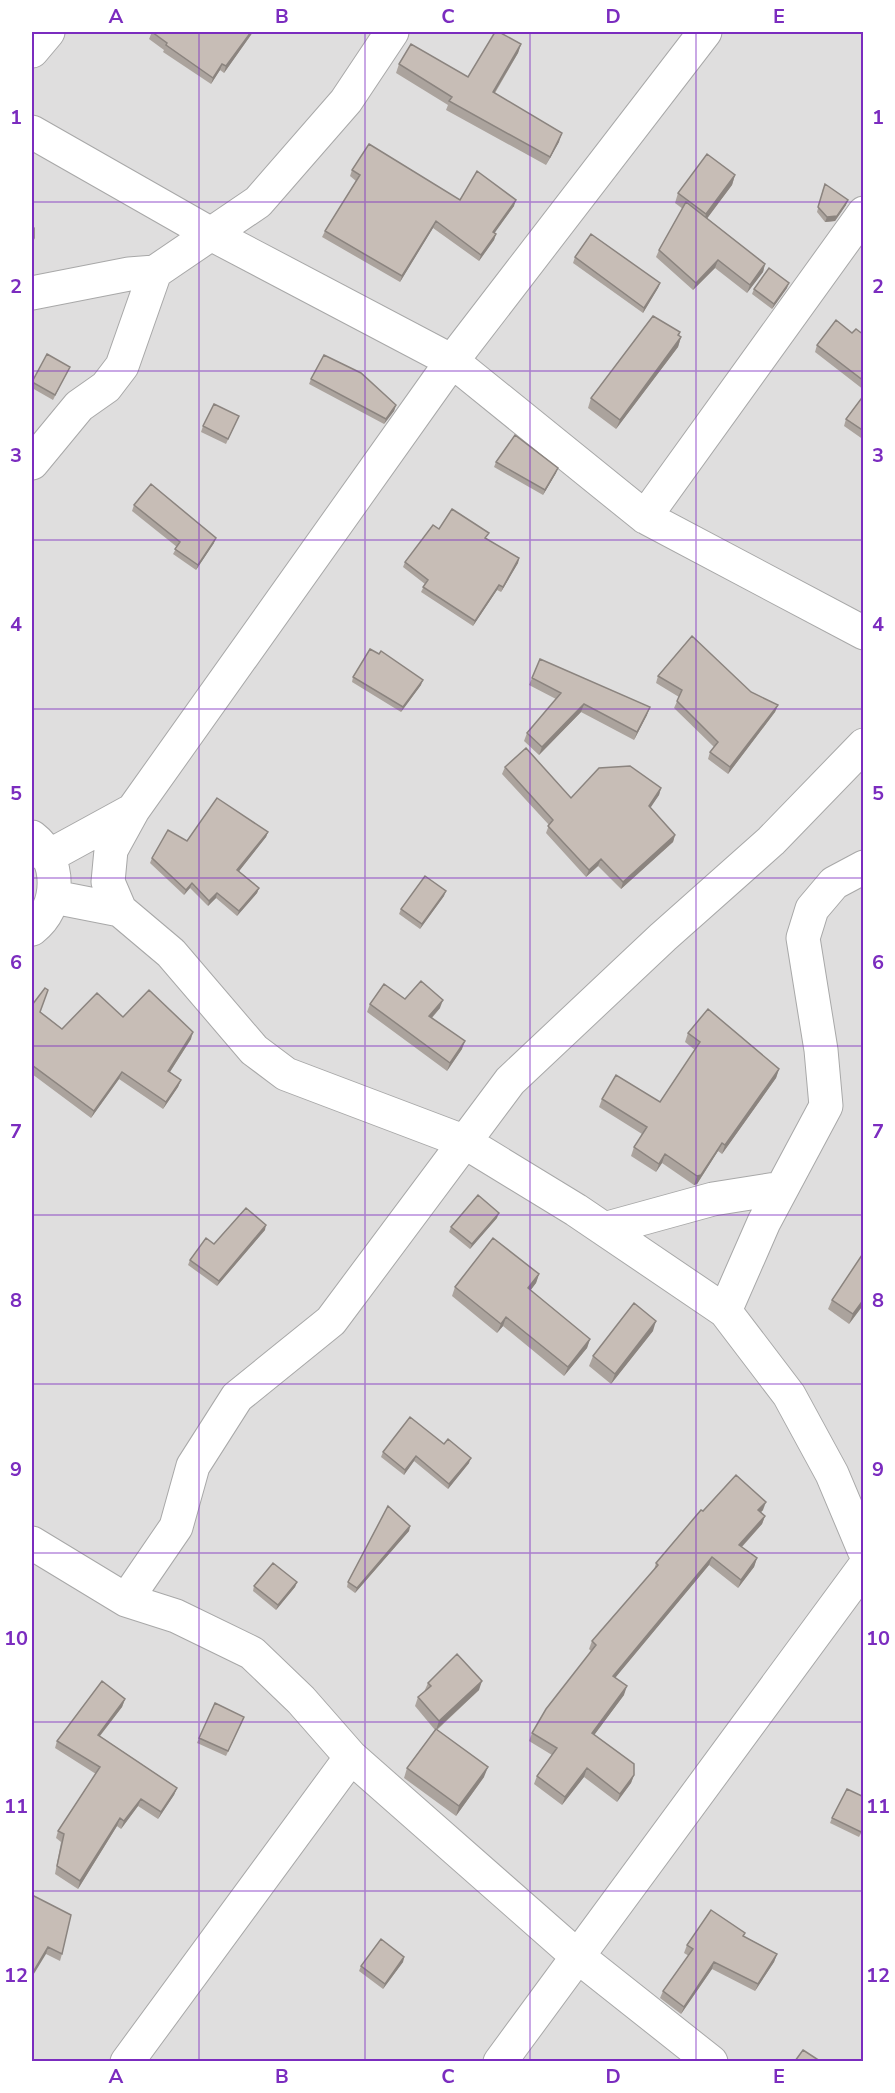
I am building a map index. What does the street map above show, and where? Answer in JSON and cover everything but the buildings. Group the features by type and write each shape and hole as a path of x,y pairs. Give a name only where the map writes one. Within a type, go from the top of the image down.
{"street":[{"path":"32,51 48,32"},
{"path":"32,293 129,274 155,272 258,202 346,101 392,32"},
{"path":"705,32 452,361 133,810 111,850 108,882 120,910 171,953 254,1050 286,1074 463,1141 604,1229 725,1311 789,1395 831,1474 864,1550"},
{"path":"32,132 211,234 452,361 645,517 864,633"},
{"path":"645,517 864,213"},
{"path":"32,463 80,406 106,387 122,366 155,272"},
{"path":"126,1600 176,1527 193,1466 237,1397 331,1321 406,1223 463,1141 510,1081 663,937 771,841 864,745"},
{"path":"32,929 45,919 54,897 54,870 39,847 133,810"},
{"path":"725,1311 782,1188 826,1106 821,1050 803,938 812,909 834,883 864,867"},
{"path":"54,897 120,910"},
{"path":"604,1229 713,1199 782,1188"},
{"path":"32,1543 126,1600 176,1616 252,1653 301,1700 351,1757 576,1955 711,2061"},
{"path":"500,2061 864,1567"},
{"path":"127,2061 351,1757"}],"shaded area":[{"path":"32,32 863,32 863,2061 32,2061"}]}
